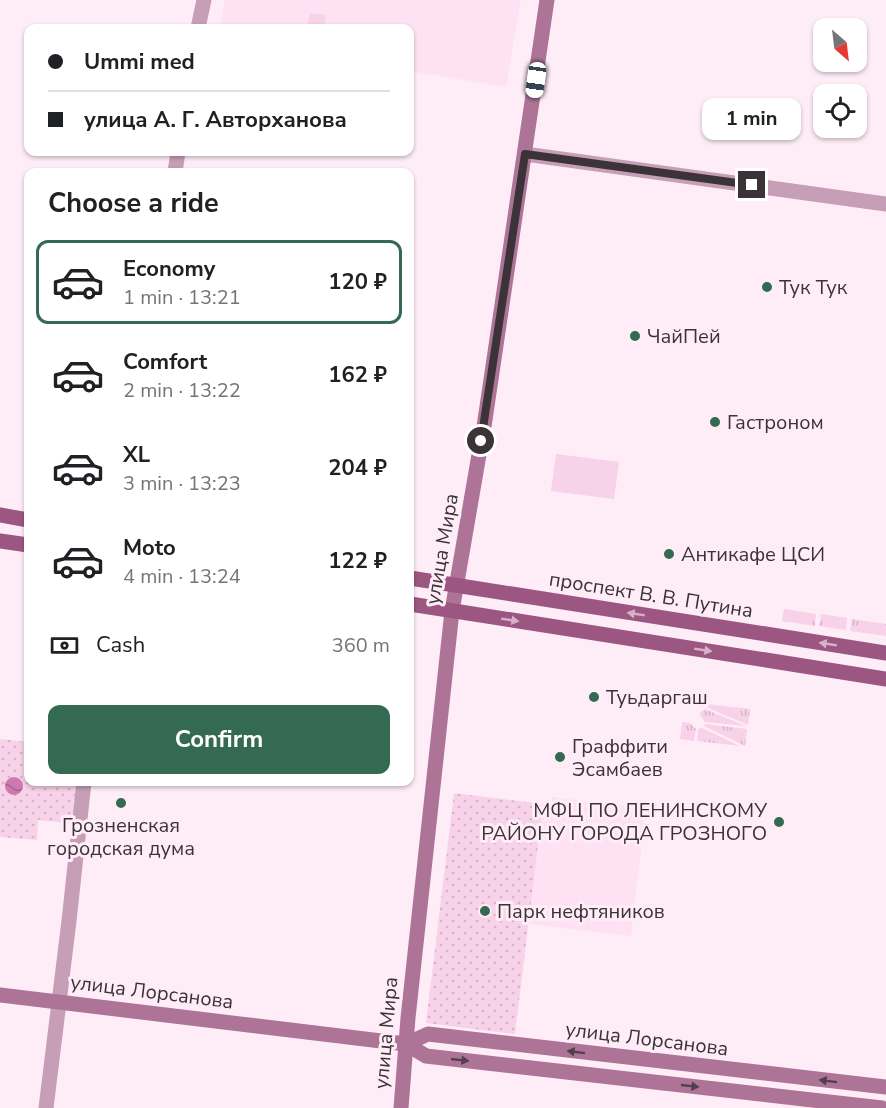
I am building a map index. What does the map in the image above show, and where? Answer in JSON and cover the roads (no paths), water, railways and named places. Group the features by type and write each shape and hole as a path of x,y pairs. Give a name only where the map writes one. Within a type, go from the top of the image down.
{"main road":[{"name":"улица Мира","path":"401,1108 452,611 485,420 547,0"},
{"path":"0,515 24,519"},
{"path":"0,541 24,544"},
{"name":"проспект В. В. Путина","path":"414,579 886,653"},
{"path":"414,605 886,679"},
{"name":"улица Лорсанова","path":"0,995 406,1044 426,1056 882,1108"},
{"name":"улица Лорсанова","path":"406,1044 428,1034 886,1088"}],"street":[{"path":"199,24 204,0"},
{"path":"525,154 886,204"},
{"path":"46,1108 84,786"}],"water":[{"path":"14,777 20,780 23,786 20,792 14,795 8,792 5,786 8,780"}],"place":[{"name":"Тук Тук","path":"767,287"},
{"name":"ЧайПей","path":"635,336"},
{"name":"Гастроном","path":"715,422"},
{"name":"Антикафе ЦСИ","path":"669,554"},
{"name":"Туьдаргаш","path":"594,697"},
{"name":"Граффити Эсамбаев","path":"560,757"},
{"name":"Грозненская городская дума","path":"121,803"},
{"name":"МФЦ ПО ЛЕНИНСКОМУ РАЙОНУ ГОРОДА ГРОЗНОГО","path":"779,822"},
{"name":"Парк нефтяников","path":"485,911"}]}
